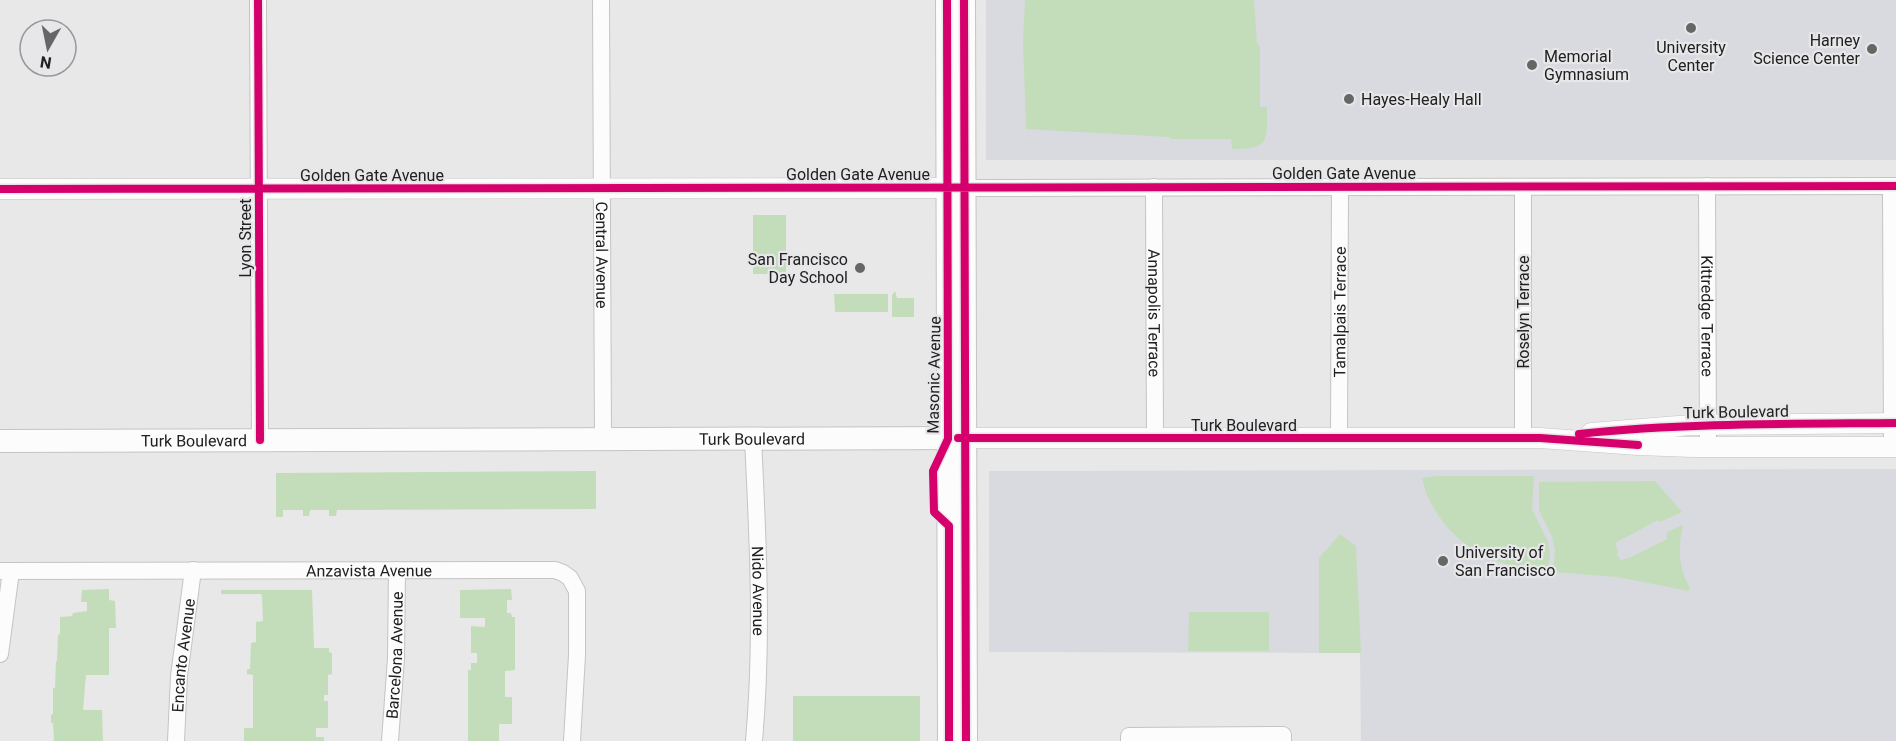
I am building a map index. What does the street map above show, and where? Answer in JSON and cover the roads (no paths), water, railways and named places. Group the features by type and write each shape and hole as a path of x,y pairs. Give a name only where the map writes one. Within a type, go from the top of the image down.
{"main road":[{"name":"Masonic Avenue","path":"947,0 956,188 957,438 966,741"},
{"name":"Masonic Avenue","path":"956,188 964,0"},
{"name":"Masonic Avenue","path":"949,741 957,438"},
{"name":"Turk Boulevard","path":"0,441 957,438"}],"street":[{"name":"Lyon Street","path":"258,0 260,440"},
{"name":"Central Avenue","path":"602,0 603,439"},
{"name":"Kittredge Terrace","path":"1707,186 1708,447"},
{"name":"Golden Gate Avenue","path":"0,189 1894,186"},
{"path":"1894,186 1894,447"},
{"name":"Annapolis Terrace","path":"1154,187 1155,438"},
{"name":"Tamalpais Terrace","path":"1339,438 1340,187"},
{"name":"Roselyn Terrace","path":"1523,187 1532,438"},
{"name":"Turk Boulevard","path":"1532,438 1638,428 1708,425 1894,423"},
{"name":"Turk Boulevard","path":"957,438 1532,438 1708,447 1894,447"},
{"name":"Nido Avenue","path":"753,439 759,607 759,673 754,741"},
{"name":"Encanto Avenue","path":"176,741 179,676 193,570"},
{"name":"Barcelona Avenue","path":"390,741 395,667 397,570"},
{"name":"Anzavista Avenue","path":"5,571 546,570 563,573 570,578 577,591 578,600 573,741"},
{"path":"0,654 5,571"},
{"path":"1129,741 1129,736 1283,735 1283,741"}],"place":[{"name":"University Center","path":"1691,28"},
{"name":"Harney Science Center","path":"1872,49"},
{"name":"Memorial Gymnasium","path":"1532,65"},
{"name":"Hayes-Healy Hall","path":"1349,99"},
{"name":"San Francisco Day School","path":"860,268"},
{"name":"University of San Francisco","path":"1443,561"}]}
